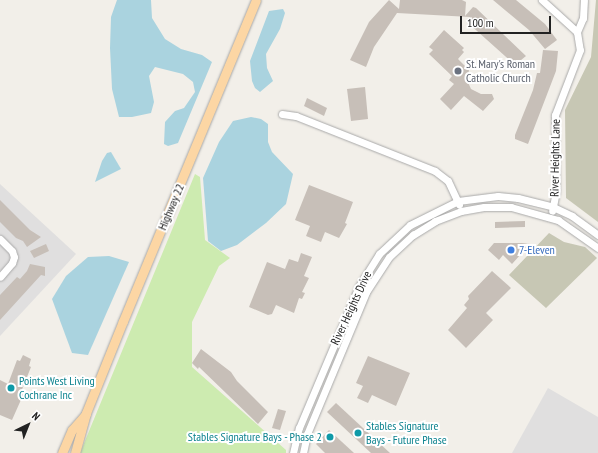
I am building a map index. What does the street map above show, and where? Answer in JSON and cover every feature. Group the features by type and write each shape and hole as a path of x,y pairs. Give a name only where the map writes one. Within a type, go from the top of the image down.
{"main road":[{"name":"Highway 22","path":"75,453 86,413 256,0"},
{"name":"Highway 22","path":"62,453 72,430 86,413"}],"street":[{"path":"542,0 577,32 583,18 584,0"},
{"name":"River Heights Lane","path":"551,217 556,191 555,115 557,103 580,50 577,32"},
{"path":"282,114 296,116 435,171 448,181 458,201 461,211"},
{"name":"River Heights Drive","path":"293,453 294,445 330,353 369,267 385,247 410,225 458,201 507,197 553,207 572,216 598,235"},
{"name":"River Heights Drive","path":"303,449 316,412 366,292 378,271 395,250 413,234 435,221 461,211 484,207 511,206 551,217 576,230 598,248"},
{"path":"0,239 12,251 14,257 0,277"},
{"path":"369,267 378,271"},
{"path":"330,353 340,356"},
{"path":"307,410 316,412"},
{"path":"294,445 303,449"}],"shaded area":[{"path":"596,0 598,0 598,222 566,198 565,110 591,57"},
{"path":"0,184 76,254 0,336"},
{"path":"549,233 564,242 585,247 597,258 546,308 509,275"},
{"path":"548,388 598,417 598,453 512,453"}],"green space":[{"path":"195,174 200,177 205,240 230,258 219,266 192,322 192,367 286,450 286,453 80,453"}],"water":[{"path":"117,0 151,0 152,18 165,39 181,49 202,55 212,62 178,143 168,146 164,144 165,122 175,111 184,108 195,92 193,82 183,74 155,67 149,76 154,102 151,113 132,117 119,117 112,89 110,48 111,17"},
{"path":"283,9 285,13 280,29 266,54 267,68 273,81 260,92 255,88 252,81 250,61 269,11"},
{"path":"251,117 261,119 268,124 268,142 272,152 293,174 286,204 266,223 237,245 221,251 208,241 203,178 219,142 233,121"},
{"path":"111,152 121,169 95,182 102,161 107,153"},
{"path":"109,256 129,262 88,355 72,353 52,299 66,276 88,257"}],"building":[{"path":"389,0 399,9 400,0 462,0 466,2 465,16 473,7 476,8 526,56 515,65 467,22 470,17 397,13 374,47 366,67 350,60 369,22"},
{"path":"493,0 516,0 545,24 557,40 545,49 529,30"},
{"name":"St. Mary's Roman Catholic Church","path":"444,30 464,48 462,50 464,52 458,59 469,70 467,80 471,89 481,94 492,94 494,99 483,111 464,96 451,110 440,99 454,84 449,80 452,76 429,54 433,50 429,47"},
{"path":"543,50 558,51 556,71 528,144 515,139 515,135 533,90 537,73 540,73"},
{"path":"365,87 368,119 351,121 347,89"},
{"path":"307,98 327,108 324,116 304,106"},
{"path":"309,185 353,202 345,223 347,224 339,238 325,232 321,242 306,236 310,226 295,220"},
{"path":"0,200 30,230 41,237 27,247 23,241 16,238 0,222"},
{"path":"525,221 525,227 495,228 495,222"},
{"name":"7-Eleven","path":"494,243 530,244 512,264 503,255 499,260 488,250"},
{"path":"46,244 49,251 34,258 30,251"},
{"path":"301,253 312,257 304,276 309,278 302,292 305,293 302,299 299,298 294,313 276,305 272,314 268,315 249,307 267,262 285,269 289,259 298,262"},
{"path":"30,264 45,267 45,276 41,275 0,320 0,295 17,277 20,279 27,271"},
{"path":"492,271 511,288 486,313 493,320 466,348 448,330 467,308 464,305 469,299 468,296"},
{"path":"201,349 231,372 237,381 268,412 258,424 199,367 198,369 192,363"},
{"name":"Points West Living Cochrane Inc","path":"23,355 31,359 29,366 31,367 21,392 24,393 12,420 0,415 0,380 8,384 17,360 20,361"},
{"path":"368,356 410,373 396,406 372,395 368,403 357,398 363,386 356,383"},
{"name":"Stables Signature Bays - Future Phase","path":"336,403 390,453 371,453 327,412"},
{"path":"278,409 286,411 280,430 272,428"},
{"name":"Stables Signature Bays - Phase 2","path":"329,430 354,453 325,453 316,444"}],"place":[{"name":"St. Mary's Roman Catholic Church","path":"458,71"},
{"name":"7-Eleven","path":"511,250"},
{"name":"Points West Living Cochrane Inc","path":"11,388"},
{"name":"Stables Signature Bays - Future Phase","path":"358,433"},
{"name":"Stables Signature Bays - Phase 2","path":"330,437"}]}
